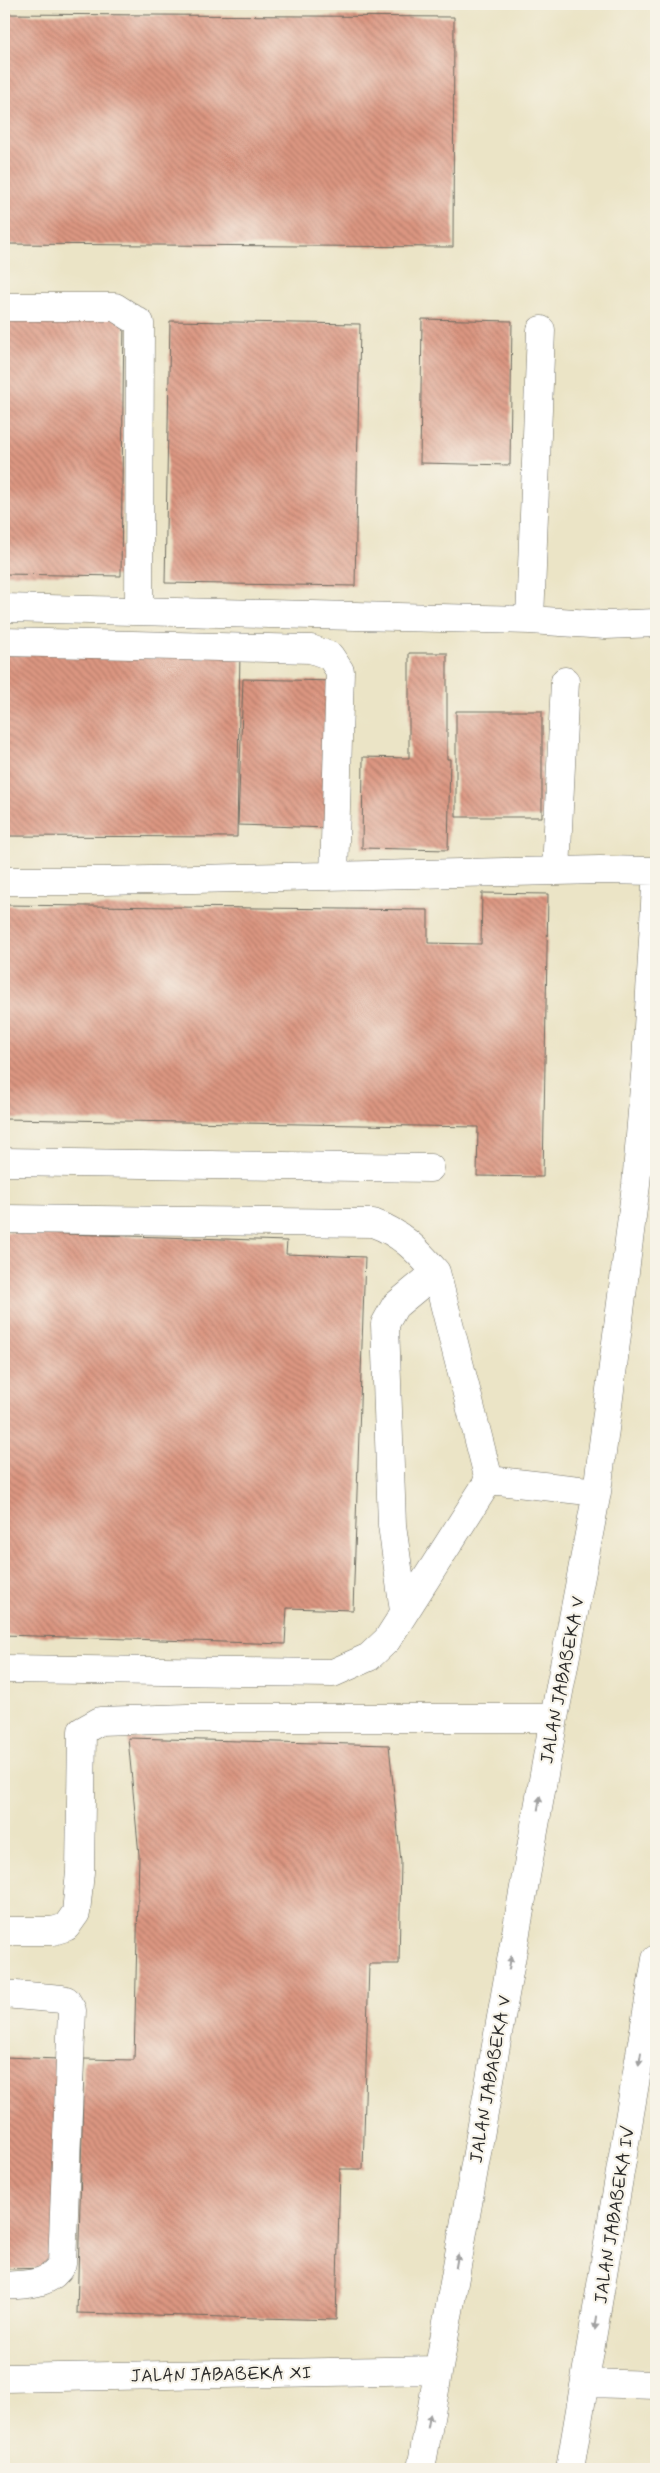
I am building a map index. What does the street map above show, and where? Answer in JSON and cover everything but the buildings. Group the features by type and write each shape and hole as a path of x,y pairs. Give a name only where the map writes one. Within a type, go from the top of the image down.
{"street":[{"path":"4,307 115,306 140,323 139,611"},
{"path":"530,620 542,330"},
{"path":"4,608 530,620 606,625 656,623"},
{"path":"4,642 311,648 330,656 340,671 334,876"},
{"path":"556,871 565,681"},
{"path":"4,881 114,881 556,871 656,872"},
{"name":"JALAN JABABEKA V","path":"421,2469 554,1718 597,1492 636,1185 646,1063 656,886"},
{"path":"4,1162 430,1168"},
{"path":"4,1219 373,1223 391,1230 413,1246 436,1272 489,1480 446,1551 387,1640 369,1657 333,1673 4,1669"},
{"path":"404,1612 392,1525 385,1324 395,1306 436,1272"},
{"path":"489,1480 597,1492"},
{"path":"4,1931 53,1931 66,1927 76,1913 80,1872 82,1731 100,1721 186,1718 554,1718"},
{"name":"JALAN JABABEKA IV","path":"570,2469 656,1960"},
{"path":"4,1994 62,1998 66,2000 72,2010 62,2264 58,2272 45,2281 4,2286"},
{"name":"JALAN JABABEKA XI","path":"4,2378 438,2370"},
{"path":"586,2383 656,2384"}]}
